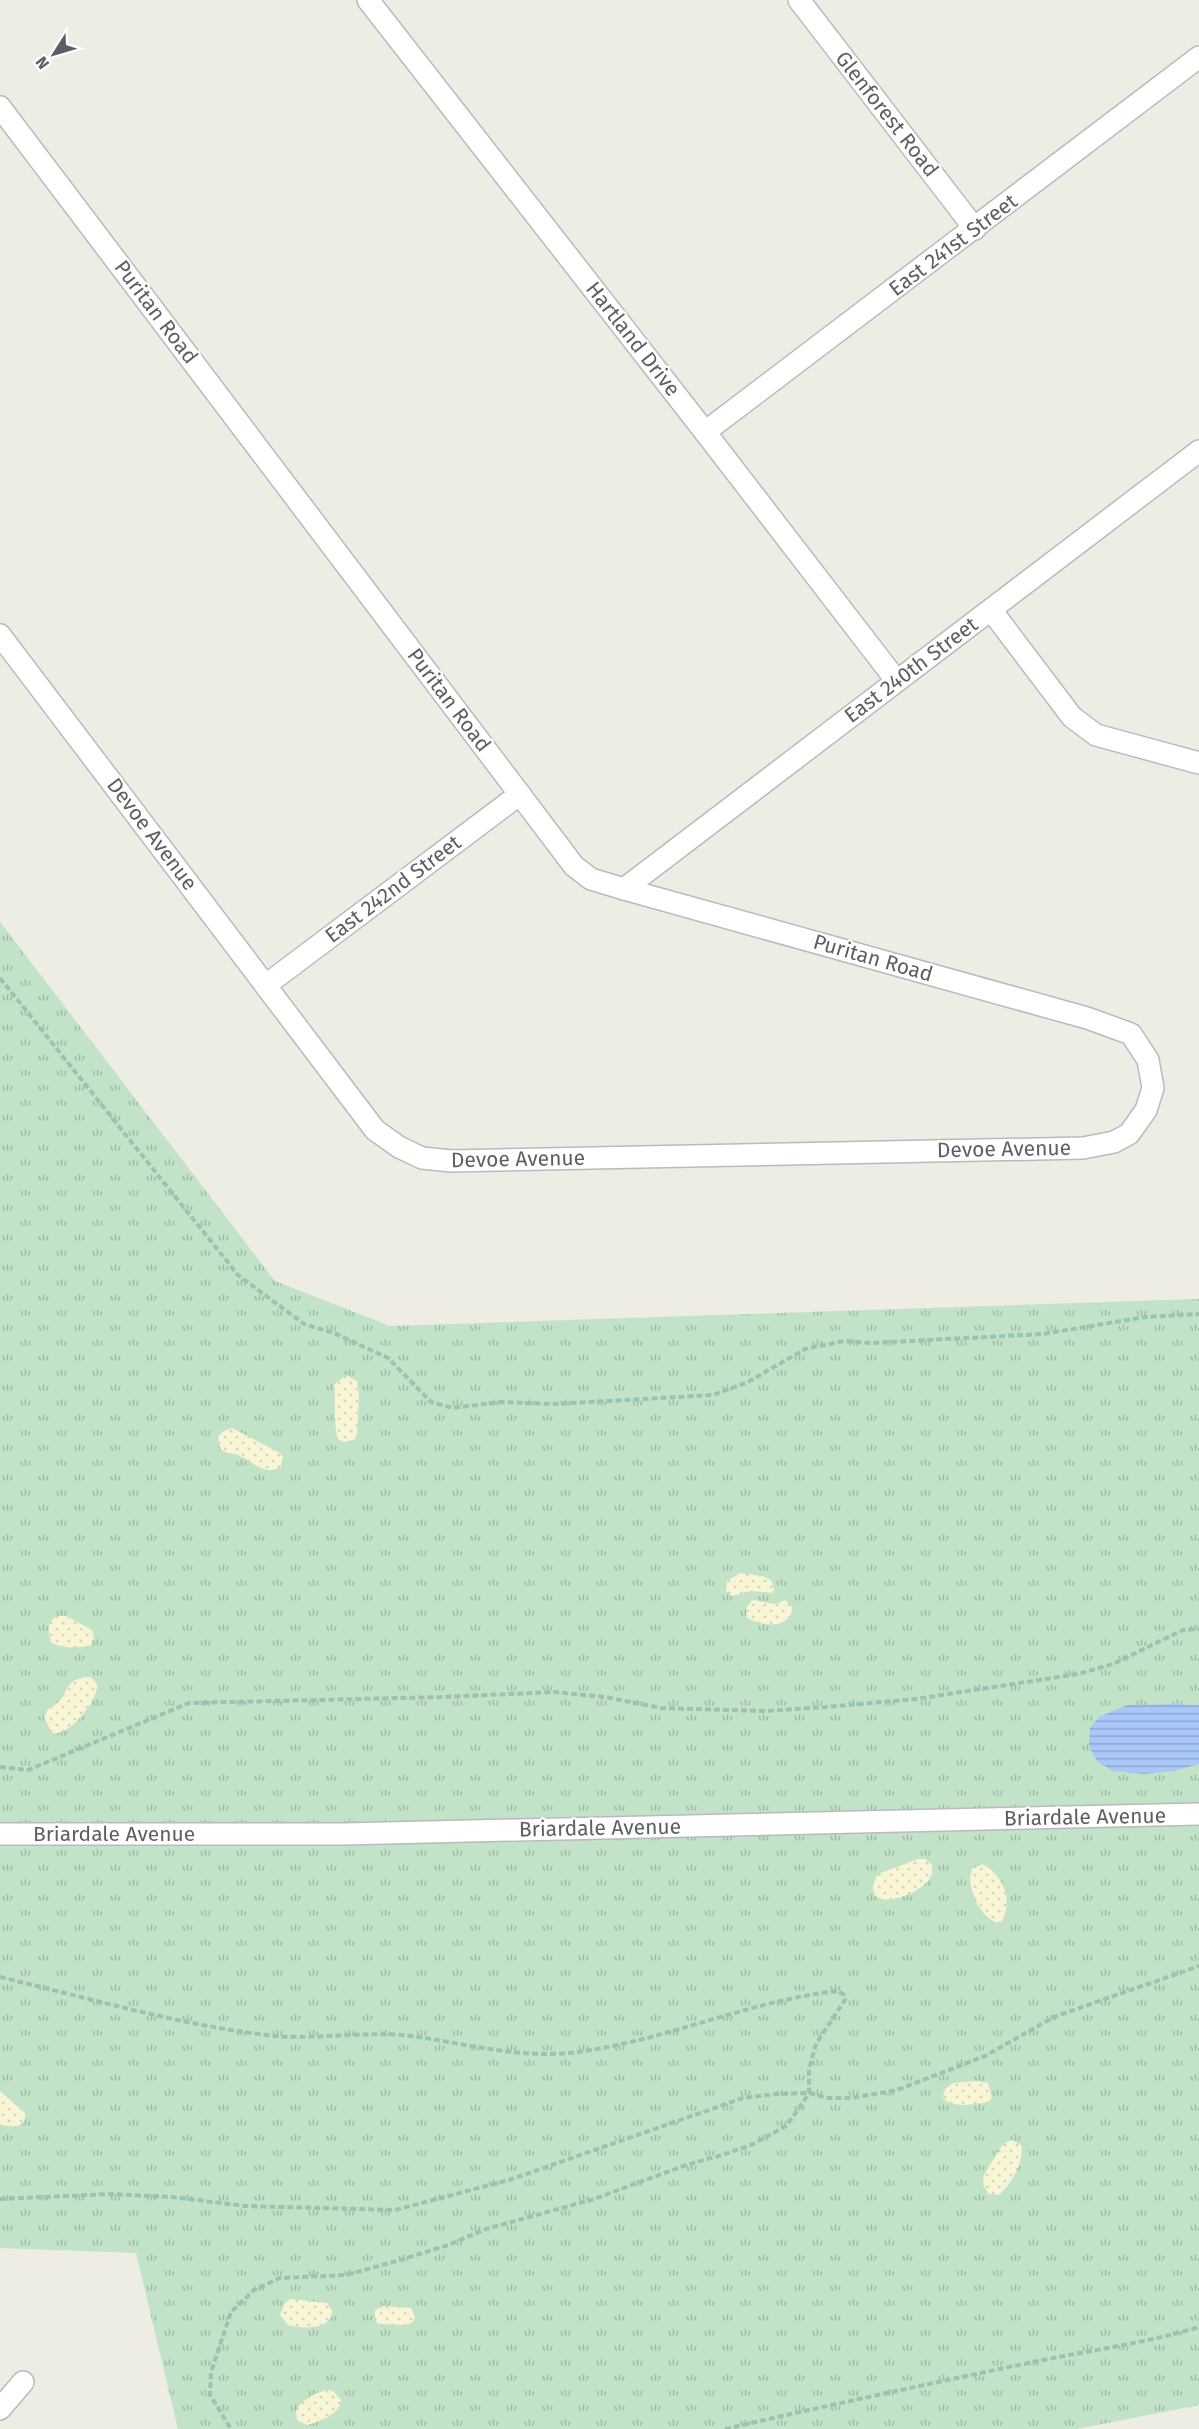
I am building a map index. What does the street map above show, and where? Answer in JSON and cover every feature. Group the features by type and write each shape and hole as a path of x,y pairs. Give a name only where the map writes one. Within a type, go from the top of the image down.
{"street":[{"name":"Hartland Drive","path":"368,0 896,680"},
{"name":"Glenforest Road","path":"799,0 975,229"},
{"name":"East 241st Street","path":"705,432 1199,57"},
{"name":"Puritan Road","path":"0,107 574,866 591,879 624,889 1087,1018"},
{"name":"East 240th Street","path":"624,889 1199,451"},
{"path":"991,610 1072,717 1096,735 1199,763"},
{"name":"Devoe Avenue","path":"0,635 375,1130 399,1147 422,1158 451,1161 1083,1148 1114,1142 1129,1134 1146,1110 1153,1088 1148,1060 1131,1034 1087,1018"},
{"name":"East 242nd Street","path":"266,985 520,794"},
{"name":"Briardale Avenue","path":"0,1834 344,1834 1199,1814"},
{"path":"0,2409 23,2382"}],"path":[{"path":"0,978 238,1275 304,1324 334,1333 388,1358 431,1402 453,1408 501,1402 553,1404 713,1395 748,1382 804,1349 844,1341 871,1343 1043,1334 1145,1317 1199,1314"},
{"path":"0,1767 28,1770 189,1703 554,1692 605,1697 661,1708 766,1711 826,1707 916,1699 1078,1674 1113,1664 1184,1630 1199,1629"},
{"path":"0,2199 110,2194 173,2197 245,2206 395,2210 509,2180 743,2098 809,2093 828,2098 851,2098 916,2085 985,2056 1054,2017 1199,1966"},
{"path":"0,1977 165,2018 268,2035 409,2036 502,2051 538,2053 566,2053 610,2047 654,2037 762,2005 838,1991 844,1995 845,2000 816,2044 809,2068 809,2093 786,2126 753,2144 686,2165 594,2199 486,2229 448,2245 397,2261 346,2275 280,2278 254,2290 231,2312 211,2372 210,2394 231,2429"},
{"path":"725,2429 937,2382 1166,2337 1199,2328"}],"green space":[{"path":"0,922 275,1281 390,1326 1199,1299 1199,2405 1077,2429 178,2429 136,2253 0,2248"}],"sand":[{"path":"346,1375 357,1381 359,1396 357,1434 355,1439 345,1442 339,1440 337,1436 334,1385"},
{"path":"232,1428 280,1453 283,1457 281,1467 274,1470 263,1469 243,1457 220,1449 218,1437 222,1432"},
{"path":"740,1573 762,1576 771,1580 774,1590 772,1593 751,1591 732,1596 726,1591 727,1581"},
{"path":"753,1600 775,1604 785,1600 792,1607 791,1614 781,1623 767,1624 753,1621 747,1618 746,1613 747,1606"},
{"path":"57,1616 66,1616 92,1630 94,1638 90,1646 64,1647 51,1642 49,1624"},
{"path":"91,1677 97,1684 88,1708 66,1729 59,1733 52,1733 44,1717 46,1712 60,1700 69,1685"},
{"path":"918,1859 925,1859 932,1865 931,1876 924,1885 898,1898 876,1897 873,1888 878,1874"},
{"path":"982,1864 995,1874 1004,1888 1007,1905 1002,1921 998,1923 985,1915 972,1892 970,1876 972,1869"},
{"path":"977,2081 988,2083 992,2098 988,2102 958,2105 943,2098 945,2089 953,2083"},
{"path":"0,2091 25,2113 21,2125 0,2124"},
{"path":"1012,2140 1021,2145 1019,2165 1008,2185 999,2195 989,2194 983,2181 985,2173 1005,2143"},
{"path":"291,2299 327,2303 333,2312 331,2318 315,2327 288,2325 280,2315 285,2303"},
{"path":"384,2306 411,2308 415,2317 413,2322 406,2325 378,2324 375,2319 375,2310"},
{"path":"328,2390 333,2391 341,2400 337,2410 307,2425 297,2420 296,2411 301,2403"}],"water":[{"path":"1127,1705 1199,1705 1199,1764 1174,1771 1144,1774 1113,1771 1097,1761 1089,1746 1090,1728 1099,1717"}]}
